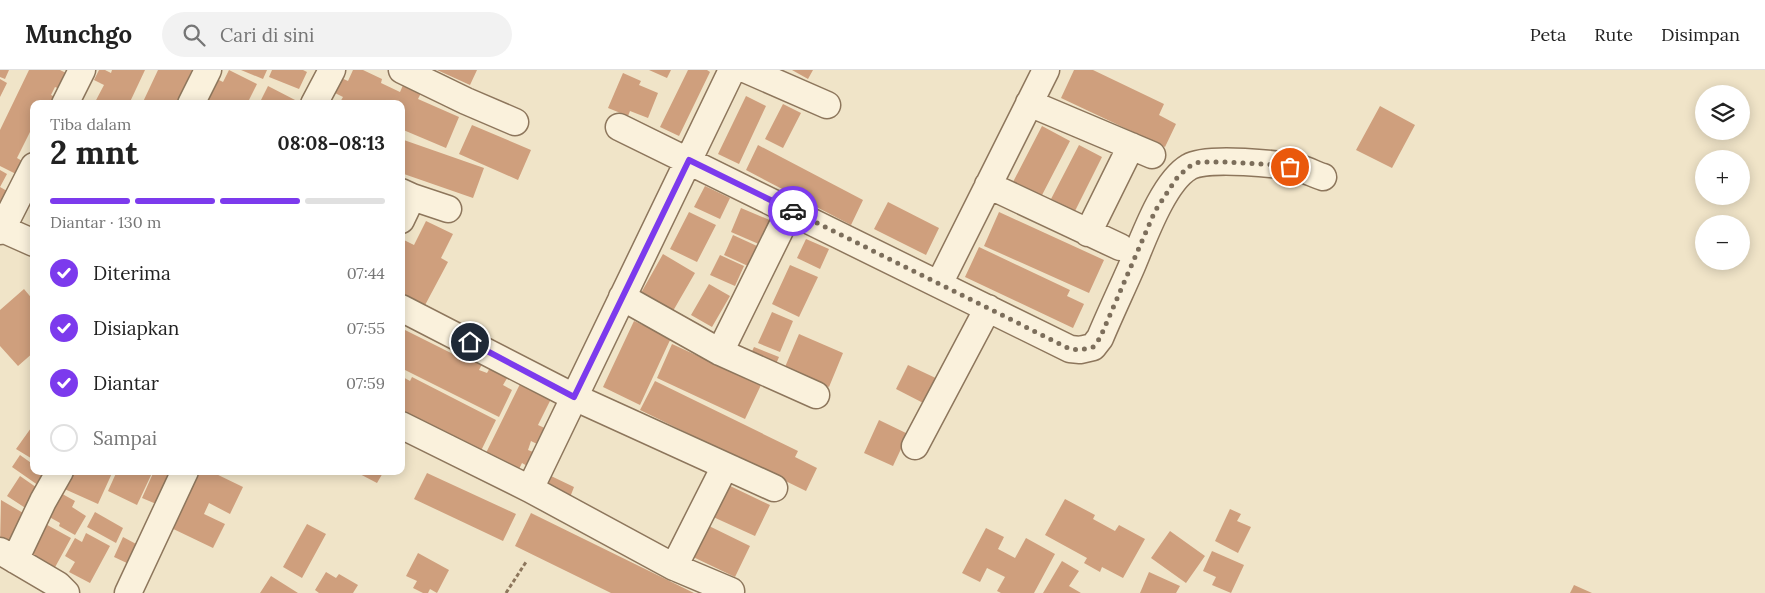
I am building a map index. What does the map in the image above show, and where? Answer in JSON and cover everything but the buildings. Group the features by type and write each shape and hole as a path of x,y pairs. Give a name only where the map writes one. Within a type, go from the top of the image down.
{"street":[{"path":"67,100 82,70"},
{"path":"192,100 208,70"},
{"path":"316,100 332,70"},
{"path":"402,70 515,122"},
{"path":"530,490 732,70"},
{"path":"938,284 1046,70"},
{"path":"761,73 827,105"},
{"path":"1029,103 1141,151 1088,233"},
{"path":"619,127 1070,349 1080,350 1093,347 1100,338 1155,211 1176,179 1188,167 1199,162 1278,165 1323,177"},
{"path":"30,174 1,229 30,241"},
{"path":"988,184 1120,247"},
{"path":"405,203 448,209"},
{"path":"720,352 790,210"},
{"path":"622,297 720,352 816,395"},
{"path":"915,446 988,308"},
{"path":"405,310 574,397 774,488"},
{"path":"405,427 530,490 674,567 731,592"},
{"path":"674,567 725,466"},
{"path":"58,475 8,555 58,585 66,593"},
{"path":"128,593 182,475"}],"path":[{"path":"506,593 526,562"}],"way so far":[{"path":"793,211 1070,349 1080,350 1093,347 1100,338 1155,211 1176,179 1188,167 1199,162 1223,162 1290,167"}],"route":[{"path":"470,342 574,397 689,160 793,211"}]}
